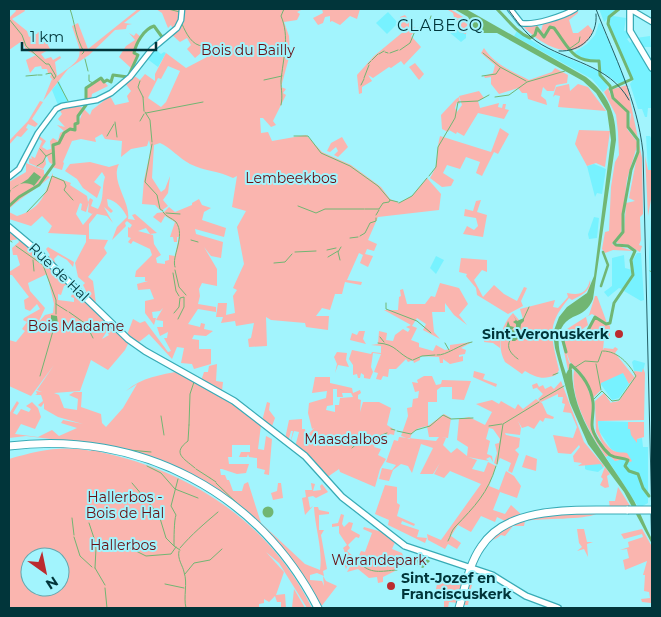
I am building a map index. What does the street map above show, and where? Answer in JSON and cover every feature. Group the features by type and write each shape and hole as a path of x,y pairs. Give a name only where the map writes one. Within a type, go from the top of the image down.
{"highway":[{"path":"9,447 50,446 97,450 143,460 184,477 224,502 258,530 288,566 316,608"},
{"path":"460,608 480,550 503,527 515,521 556,515 652,510"}],"main road":[{"path":"9,177 16,173 38,133 55,111 66,105 108,95 130,77 152,49 177,28 181,20 182,9"},
{"path":"510,9 521,23 527,24 560,17 575,9"},
{"path":"630,9 652,22"},
{"path":"630,9 630,31 652,68"},
{"name":"Rue de Hal","path":"9,227 29,243 128,339 232,399 305,456 342,497 402,544 415,551 495,577 548,606 558,608"}],"shaded area":[{"path":"454,9 466,9 586,77 600,90 612,113 616,140 593,299 585,310 566,322 561,328 559,343 561,359 566,374 568,370 572,370 578,405 584,420 601,451 633,499 652,539 652,544 624,492 588,444 570,403 555,348 553,333 559,317 567,307 587,293 594,276 611,140 607,111 596,93 583,81 497,33 476,33 468,17"},
{"path":"599,9 618,9 604,22"},
{"path":"388,12 398,23 387,34 376,23"},
{"path":"613,16 626,18 624,31 629,30 632,36 627,39 630,43 634,40 637,45 635,47 652,71 652,108 648,108 647,117 645,117 642,109 638,109 630,84 633,80 608,23 609,18"},
{"path":"599,23 626,81 619,84 601,71 600,60 590,61 573,53 587,44 595,35"},
{"path":"451,27 466,34 466,38 461,42 449,32"},
{"path":"517,31 542,47 598,71 608,87 603,92 592,79 514,36"},
{"path":"650,36 651,47 642,47 636,38"},
{"path":"154,48 161,54 166,53 158,67 146,58"},
{"path":"59,81 68,102 58,105 52,90"},
{"path":"646,136 650,136 652,140 652,170 648,170"},
{"path":"594,164 606,169 602,194 597,193 595,197 587,166"},
{"path":"34,172 41,177 34,186 26,183 20,184"},
{"path":"594,217 599,218 597,238 589,239 588,234"},
{"path":"651,217 652,270 650,271 652,272 652,310 650,310 649,257"},
{"path":"637,253 641,253 644,300 641,301 624,291 634,276 632,261"},
{"path":"624,255 625,268 632,270 632,275 622,289 619,288 608,297 604,292 612,286 612,258"},
{"path":"436,256 444,260 436,274 430,268"},
{"path":"51,315 57,316 58,324 54,332 51,331"},
{"path":"513,315 517,321 524,318 519,338 515,341 512,341 511,335 505,331 508,321 510,326 514,327 512,330 516,331 516,324 513,322 516,320"},
{"path":"634,360 645,363 643,372 634,371 632,362"},
{"path":"623,372 629,384 619,398 612,400 600,383"},
{"path":"598,421 628,422 628,428 631,429 637,439 642,438 643,447 648,447 648,503 639,508 606,457 609,455 615,461 624,459 632,461 611,449 599,431"},
{"path":"585,464 601,464 603,468 598,472 587,470 585,469"},
{"path":"268,506 274,512 268,518 262,512"},
{"path":"423,557 430,561 423,568 418,566 417,560"}],"green space":[{"path":"15,9 24,9 25,11 12,19 27,31 29,37 41,31 50,49 41,54 45,59 51,57 53,60 60,56 61,58 55,62 57,76 74,64 80,54 72,26 78,23 88,49 138,9 142,9 124,23 132,24 127,25 126,29 115,30 89,55 68,69 43,101 52,79 50,77 52,73 48,73 47,69 42,69 41,66 35,67 30,73 26,60 36,55 26,50 22,41 9,50 9,18 16,11"},
{"path":"156,9 181,9 178,25 173,29 171,25 168,28 162,13"},
{"path":"183,9 303,9 297,12 300,14 297,20 284,22 289,36 290,54 281,87 286,89 283,93 286,95 273,121 276,125 271,127 263,118 260,118 261,133 268,132 272,141 306,135 322,152 351,165 381,187 390,199 399,203 412,196 427,178 441,194 439,210 378,217 368,240 377,244 374,251 367,249 365,254 373,256 368,267 360,263 363,255 359,253 347,280 362,282 361,285 345,282 342,294 335,294 330,310 322,308 316,316 329,316 328,330 306,327 305,323 271,320 266,317 267,346 249,347 248,339 251,338 254,323 236,326 235,321 221,323 223,317 216,317 218,303 227,303 226,315 235,313 233,296 237,290 233,288 244,264 237,227 246,211 232,207 237,176 233,178 195,166 186,162 160,143 154,145 152,178 161,192 165,189 170,176 168,193 163,200 168,206 161,211 155,205 142,204 144,180 151,149 149,140 147,146 131,149 121,157 122,141 105,139 102,134 95,138 96,142 81,139 72,141 63,162 62,170 52,167 53,165 49,162 47,156 45,157 46,164 43,169 29,163 29,158 32,159 31,156 35,158 42,141 37,138 38,135 46,141 42,147 47,150 51,149 50,141 53,138 58,141 60,133 64,131 57,125 65,127 58,119 62,114 59,109 76,105 83,108 77,117 77,123 74,124 75,129 75,125 78,124 84,109 90,115 92,110 110,96 115,105 129,102 127,96 131,91 125,83 133,75 140,80 145,74 155,81 155,74 166,53 186,68 207,57 202,52 195,58 187,49 191,45 187,38 180,42 171,34 175,31","holes":["168,66 180,71 166,102 161,107 148,98 158,78 161,79"]},
{"path":"322,9 360,9 357,19 350,16 340,25 332,21 330,22 330,16 325,17 323,23 318,25 313,18 323,13"},
{"path":"450,9 468,20 466,34 459,32 459,29 456,27 457,19 460,19 454,17 453,13 448,10"},
{"path":"577,9 578,13 569,20 573,33 578,33 588,25 593,31 586,42 578,48 558,49 548,45 522,25 537,25 541,31 543,24 566,16"},
{"path":"405,15 416,29 411,36 421,47 404,65 401,61 373,78 368,75 372,81 362,87 362,93 359,94 357,75 374,56 403,32 398,27 400,17"},
{"path":"129,33 134,36 136,33 141,37 134,53 138,55 131,68 119,57 126,46 135,40"},
{"path":"484,48 493,59 529,80 552,72 555,68 568,75 567,83 556,85 554,91 547,91 543,87 541,96 546,100 547,105 528,99 527,93 522,93 518,88 499,94 491,84 491,77 485,78 484,76 493,73 495,65 481,53"},
{"path":"415,63 424,74 419,80 409,67"},
{"path":"101,78 108,86 92,94 91,100 86,101 86,90"},
{"path":"569,84 570,91 578,84 588,87 606,111 558,107 560,96 555,95 553,97 556,87"},
{"path":"627,85 642,158 643,214 640,217 641,240 639,245 642,246 640,252 628,245 616,243 624,232 626,203 635,201 629,198 639,145 637,136 629,128 631,114 612,96 610,90"},
{"path":"608,88 612,99 629,114 627,129 638,143 627,179 621,233 612,244 633,251 613,250 605,253 602,249 605,232 609,231 611,187 615,162 619,155 616,115 604,92"},
{"path":"479,91 484,98 478,101 480,108 499,103 498,107 502,108 503,104 506,104 505,109 509,110 504,119 478,113 464,136 457,132 456,134 442,129 441,115 456,99 459,97 460,104 457,102 455,108 457,112 462,105 459,96"},
{"path":"40,101 43,102 32,119 38,124 35,127 28,124 26,128 28,129 21,137 17,136 9,145 9,141 28,121"},
{"path":"500,128 509,134 498,154 494,152 482,176 476,173 480,162 466,157 460,169 447,165 443,173 454,180 451,186 442,187 430,178 437,162 440,136 491,152"},
{"path":"579,130 610,131 605,167 596,163 587,166 575,144"},
{"path":"342,137 348,147 338,157 334,155 338,151 336,147 330,152 327,151 331,143"},
{"path":"645,156 648,170 652,170 652,194 648,216"},
{"path":"90,162 109,167 119,164 117,177 127,206 128,219 135,220 132,215 135,214 157,233 150,234 146,228 138,231 153,235 154,244 161,255 156,258 157,263 165,264 165,261 169,260 169,255 175,256 179,237 177,237 177,242 174,242 173,237 170,237 175,222 165,216 161,223 153,217 157,213 164,212 169,207 175,212 192,205 192,203 199,199 202,205 211,208 204,212 202,220 226,228 224,237 195,229 196,234 223,242 221,258 211,256 204,247 217,269 217,286 202,283 199,289 198,304 216,307 216,312 198,309 188,324 200,327 201,323 205,324 204,329 213,331 206,336 194,335 192,339 199,340 199,349 211,349 211,364 194,369 192,364 181,363 184,348 177,347 172,359 149,334 139,342 148,349 146,351 129,339 93,305 83,285 85,283 78,277 75,263 86,242 86,235 48,233 52,226 42,216 31,226 9,219 9,212 17,216 26,213 37,204 45,194 53,173 53,176 71,183 70,185 87,196 88,202 90,198 93,200 91,206 98,209 105,177 102,172 94,182 101,187 97,198 83,188 77,179 65,171 70,164","holes":["107,199 114,201 127,217 117,227 112,240 126,226 125,223 127,221 132,225 130,228 128,227 128,237 131,238 128,242 131,244 133,241 150,249 152,255 136,271 135,277 145,277 145,281 148,281 137,284 138,290 150,289 154,299 145,301 145,313 154,325 156,318 153,318 152,312 160,311 163,308 156,320 163,321 163,327 157,327 160,336 168,332 167,338 164,338 171,351 168,352 145,321 140,323 133,319 127,335 96,304 93,281 88,277 107,253 104,248 108,240 89,239 89,224 97,214 107,216 113,223 104,207 111,213 113,211 108,206","89,202 88,212 92,214 94,212 83,225 76,214 80,203 82,204 81,210 86,212"]},
{"path":"26,163 44,170 44,174 50,177 9,209 9,182 26,172"},
{"path":"481,200 477,212 487,215 483,237 463,234 467,226 474,230 478,226 476,218 464,216 465,209 473,211 476,201"},
{"path":"12,231 39,259 68,284 64,286 61,295 58,294 58,300 74,302 74,298 71,297 74,288 77,291 75,298 78,292 89,306 90,304 111,324 106,329 107,331 102,339 109,335 107,332 113,326 129,342 125,350 108,370 91,360 80,391 54,393 59,395 64,408 77,410 78,399 69,395 74,392 82,392 81,407 101,414 102,423 106,427 123,408 137,384 126,391 132,386 152,377 180,371 227,397 261,425 258,449 264,450 266,436 272,439 269,475 264,474 265,470 257,468 257,458 249,457 248,454 247,457 239,457 241,452 250,452 250,445 232,445 232,457 228,457 229,464 249,464 246,473 237,474 220,469 221,475 225,475 227,480 229,480 233,491 242,491 244,484 248,482 261,523 305,564 320,570 321,562 314,507 329,512 329,514 319,515 319,530 324,530 321,535 327,569 323,571 324,576 317,573 310,575 310,580 322,581 324,586 323,576 326,581 337,586 320,608 291,560 216,490 104,444 101,445 100,452 166,472 196,487 224,505 250,526 274,550 295,578 312,608 307,608 279,563 266,552 284,572 276,595 285,594 286,608 269,608 281,607 281,602 277,602 275,596 269,602 264,599 264,603 259,604 259,607 251,608 9,608 9,459 60,449 91,451 92,444 26,436 9,438 9,414 17,401 19,403 13,413 17,415 21,409 29,412 31,409 26,406 32,402 38,408 41,417 35,429 21,424 15,434 38,437 52,430 59,436 77,428 61,423 63,420 83,424 58,417 44,409 44,403 41,407 38,405 43,401 41,395 35,395 37,394 36,391 42,392 37,390 54,365 31,396 9,386 9,340 16,342 25,331 22,329 27,322 23,320 24,318 40,309 37,304 30,311 25,309 24,300 29,297 12,275 9,275 9,272 20,265 17,255 13,255 12,248 19,242 18,239 9,241 9,232","holes":["47,274 54,304 53,313 45,315 38,323 45,308 30,291 28,283"]},
{"path":"48,247 74,262 73,267 67,260 58,255 54,259 57,268 47,259 50,255 46,249"},
{"path":"461,258 487,260 487,272 482,270 474,280 483,297 494,285 504,294 517,301 524,287 527,288 521,301 523,306 508,314 477,295 476,288 466,276 467,274 459,272"},
{"path":"590,280 586,292 572,300 569,298 554,324 552,331 559,370 556,375 544,378 525,371 522,374 505,362 500,342 505,323 513,313 519,320 523,319 520,309 555,300 553,307 558,308 568,297 567,293 579,294 585,291"},
{"path":"440,283 459,288 468,304 459,315 467,325 454,315 445,303 445,312 432,312 434,332 440,339 423,330 426,324 417,318 412,326 417,328 411,340 419,343 419,347 433,351 436,345 445,350 450,349 450,345 472,342 461,348 466,350 465,354 459,355 459,357 463,356 463,361 450,364 443,359 443,363 440,363 439,357 420,356 420,360 414,363 413,360 408,362 406,359 396,369 389,369 388,377 383,376 381,380 376,379 378,373 374,372 381,354 373,353 371,367 373,372 370,379 364,378 364,375 361,373 360,378 358,378 357,374 353,375 353,365 349,359 352,350 371,354 372,352 381,353 381,346 371,345 378,344 379,331 387,333 386,340 393,341 395,335 403,329 408,332 410,329 406,327 411,325 384,310 398,310 399,297 401,296 400,290 403,289 407,304 425,304 431,296 435,297"},
{"path":"595,296 597,296 607,323 592,314 586,317 588,325 577,335 587,332 594,318 598,318 610,326 610,339 604,339 603,350 604,348 613,349 615,347 618,349 615,353 635,378 634,371 642,372 643,368 645,373 644,420 598,421 600,434 608,446 616,452 627,453 632,461 630,462 624,459 615,461 609,455 606,457 582,416 575,393 574,370 587,383 583,375 570,362 565,349 569,362 573,367 572,370 568,370 561,338 567,329 589,315","holes":["623,373 629,384 634,378 619,401 611,403 604,393 595,401 596,432 607,452 592,429 592,400 587,387 593,398 601,390 601,383"]},
{"path":"359,331 365,331 363,339 366,344 350,340 352,333 357,335"},
{"path":"500,332 500,348 493,343 484,342 485,336"},
{"path":"337,352 347,353 346,360 349,367 338,365 335,373 337,364 334,357"},
{"path":"217,364 216,381 223,382 222,391 201,381 204,372 208,372 209,366"},
{"path":"474,371 485,374 483,379 497,384 496,387 473,377"},
{"path":"424,376 432,376 436,385 441,384 442,380 471,381 464,400 452,399 452,387 441,387 437,390 437,402 428,402 428,426 444,414 451,418 448,438 441,437 446,438 443,445 451,453 457,448 467,456 468,447 457,440 459,419 469,417 485,425 492,412 476,404 492,400 499,404 501,401 515,409 518,404 523,409 536,399 542,403 547,414 554,417 553,419 545,418 543,422 540,420 534,429 528,426 522,428 518,421 521,428 520,435 505,433 506,435 520,438 519,447 515,450 519,454 512,473 508,471 511,463 500,458 497,465 494,463 497,453 495,444 499,443 500,439 493,429 489,428 486,439 490,441 487,454 492,456 493,462 490,457 486,459 489,461 468,457 477,460 472,469 484,472 488,462 496,466 489,486 499,490 506,471 514,476 521,486 517,498 500,492 493,510 505,514 511,505 523,516 507,522 497,517 495,522 481,516 471,532 458,525 451,536 461,543 457,549 448,544 445,549 428,540 427,534 441,540 481,484 450,471 444,478 434,474 440,463 433,474 420,474 433,448 421,444 412,473 408,466 401,464 393,470 389,481 379,479 382,468 392,470 396,465 386,462 394,440 398,441 399,437 406,438 401,436 408,416 407,408 412,407 413,399 418,398 419,391 415,392 412,382 418,383 417,380","holes":["427,426 429,437 439,437 436,441 410,438 414,431"]},
{"name":"Maasdalbos","path":"315,377 330,377 330,383 352,388 353,393 360,390 361,393 358,395 358,399 361,400 360,412 363,402 379,402 391,408 387,425 395,430 394,435 390,434 376,443 374,447 381,449 378,455 386,459 380,469 375,487 340,472 339,469 326,478 295,447 299,432 294,431 290,444 293,431 291,431 288,442 285,439 289,420 302,419 302,429 305,429 306,437 314,428 312,429 308,413 309,403 326,398 327,391 312,393","holes":["333,389 337,389 337,397 343,397 342,393 351,393 353,397 340,398 339,405 335,405 335,412 326,410 327,406 333,405"]},
{"path":"561,381 584,442 604,466 603,468 601,464 578,466 582,463 574,462 573,456 580,447 579,445 571,454 558,453 553,435 573,438 577,427 571,413 563,412 565,404 562,403 563,397 558,397 558,394 541,402 538,399 543,394 537,388 543,385 545,389 551,386 554,389"},
{"path":"537,383 539,387 533,389 532,385"},
{"path":"267,402 270,403 269,410 275,418 271,429 262,421"},
{"path":"628,422 644,422 644,437 637,439 637,443 631,435 630,429 628,429"},
{"path":"526,455 537,459 536,471 522,467"},
{"path":"605,467 610,474 607,476 609,487 605,488 600,485"},
{"path":"278,483 281,483 283,498 273,500 271,493 277,491"},
{"path":"311,483 315,484 313,491 321,490 320,486 322,484 328,492 316,498 313,496 308,497 310,508 313,506 305,515 302,498 306,497 305,490 312,490"},
{"path":"385,485 397,487 397,503 400,505 397,516 415,524 414,526 402,521 401,524 419,530 417,537 427,538 425,543 388,525 389,520 375,514"},
{"path":"618,487 632,509 610,509 609,501 615,501"},
{"path":"341,514 344,515 342,524 344,527 349,522 353,523 351,530 360,535 359,538 356,537 348,545 350,548 347,551 353,556 346,569 343,548 347,545 339,533 339,526 332,527 332,524 338,523"},
{"path":"596,514 582,517 525,521 524,526 513,526 505,536 501,535 490,541 509,527 522,521 551,516"},
{"name":"Warandepark","path":"364,527 386,533 396,540 392,549 402,553 407,566 395,567 395,571 383,577 383,582 378,583 377,577 369,578 358,569 347,572 354,559 357,560 361,551 365,552 372,533 363,529"},
{"path":"577,529 584,529 587,542 593,542 587,544 588,557 584,549 577,551 582,547 579,543"},
{"path":"642,529 651,545 651,603 642,602 641,599 650,598 649,592 644,591 645,575 643,575 647,561 625,570 623,560 629,558 627,549 620,550 629,547 628,542 643,537 642,534 624,539 621,534"},
{"path":"484,547 481,554 475,568 478,558"},
{"path":"472,573 475,574 470,592 475,595 470,594 468,605 464,605 462,608"},
{"path":"455,574 466,577 458,603 449,602 448,608 444,608 444,598 433,593 438,591 436,589 437,584 441,584 440,576 453,577"},
{"path":"294,589 305,608 292,608"}],"waterway":[{"path":"70,9 84,52 82,54"},
{"path":"168,9 180,12"},
{"path":"281,105 285,40 284,24 281,16 284,9"},
{"path":"497,9 516,29 530,38 535,35 537,28 544,37 550,27 554,28 577,56 590,61 599,61 600,75 610,86 613,98 628,112 628,127 638,140 638,152 631,170 623,214 623,232 614,243 616,245 628,246 635,251 631,260 633,275 614,303 610,323 606,324 595,317 587,332 566,337 563,341 566,352"},
{"path":"610,89 632,79 608,24 609,17 619,9"},
{"path":"9,19 22,35 26,46 46,64 49,64 56,76 54,79"},
{"path":"182,24 193,41 203,46"},
{"path":"400,50 410,43 415,31 425,24"},
{"path":"9,206 19,197 39,185 54,164 53,145 59,143 64,133 70,129 75,130 78,116 86,105 86,88 101,78 104,82 107,80 111,82 113,75 128,77 138,55 134,53 137,45 144,33 150,28 154,26 162,37 166,35"},
{"path":"569,49 579,42 580,37"},
{"path":"390,53 398,50"},
{"path":"379,54 384,51"},
{"path":"483,53 500,67 526,81"},
{"path":"372,60 378,54"},
{"path":"85,59 88,71"},
{"path":"368,64 371,61"},
{"path":"364,78 369,65"},
{"path":"482,76 496,74 500,68"},
{"path":"495,97 509,95 527,82 565,71"},
{"path":"46,74 51,73 54,78"},
{"path":"26,76 37,75"},
{"path":"89,75 89,81 93,83"},
{"path":"264,80 282,76"},
{"path":"361,85 364,79"},
{"path":"140,81 138,87 143,97"},
{"path":"58,82 68,101"},
{"path":"429,176 436,167 438,147 455,118 458,102 478,101 489,95"},
{"path":"143,97 144,111"},
{"path":"146,113 203,102"},
{"path":"145,112 150,120 152,142"},
{"path":"140,121 144,114"},
{"path":"115,122 117,137"},
{"path":"107,136 114,124"},
{"path":"294,136 308,136 321,153 350,166 378,186 390,200"},
{"path":"152,144 145,182 157,195 160,209 163,211"},
{"path":"40,149 46,156"},
{"path":"37,166 43,162 46,156 54,152"},
{"path":"27,212 47,191 52,176 64,181 66,186 64,190 73,200"},
{"path":"399,203 412,196 427,178"},
{"path":"365,209 379,209 383,203 390,200 398,202"},
{"path":"298,206 316,213 325,209 364,209"},
{"path":"376,215 379,210"},
{"path":"163,212 176,222 179,228 180,234 174,263 175,267"},
{"path":"166,213 180,214"},
{"path":"360,236 365,233 370,223 376,221 376,218"},
{"path":"350,238 358,237"},
{"path":"191,240 198,242"},
{"path":"16,246 43,265 56,300 56,314"},
{"path":"340,260 338,252 341,247"},
{"path":"327,250 336,248"},
{"path":"295,252 316,251"},
{"path":"328,257 338,251"},
{"path":"601,286 608,265 603,252"},
{"path":"274,263 285,262 292,254"},
{"path":"33,260 34,271"},
{"path":"175,270 179,287 186,295"},
{"path":"173,273 176,291 179,296"},
{"path":"174,313 179,307 180,298 184,297 184,307 178,319"},
{"path":"386,303 386,309 417,321 430,332"},
{"path":"56,304 67,311"},
{"path":"523,320 529,307"},
{"path":"69,312 86,324 93,338"},
{"path":"40,376 53,331"},
{"path":"502,333 510,340 510,351 518,359"},
{"path":"380,337 384,342"},
{"path":"437,355 445,354 472,342"},
{"path":"378,343 389,345 412,360"},
{"path":"445,343 449,350"},
{"path":"574,368 585,361 598,362 602,351"},
{"path":"593,400 602,391 612,401 619,400 636,376 622,359 614,353 603,351"},
{"path":"413,360 422,356 435,355"},
{"path":"596,364 601,390"},
{"path":"571,365 579,372 592,396 592,429 598,441 610,455 628,460 625,466 629,471 638,474 643,488 649,496"},
{"path":"570,370 571,365"},
{"path":"553,375 558,373"},
{"path":"189,425 190,394 194,382"},
{"path":"540,400 564,386"},
{"path":"497,464 503,424 539,402"},
{"path":"397,431 411,434 416,430 430,426 443,415 451,419 473,418"},
{"path":"161,416 164,435"},
{"path":"489,426 502,424"},
{"path":"189,425 188,441 183,445 180,452 183,458 195,468"},
{"path":"391,429 395,430"},
{"path":"363,439 374,438 387,433"},
{"path":"346,436 353,437"},
{"path":"352,448 362,439"},
{"path":"129,450 151,452"},
{"path":"147,466 161,473 175,489 198,498"},
{"path":"448,541 454,529 485,492 496,466"},
{"path":"196,469 210,478"},
{"path":"210,478 216,482"},
{"path":"178,479 171,506 176,515 174,546 180,550"},
{"path":"132,483 159,515 166,538 174,546"},
{"path":"216,483 244,510"},
{"path":"180,548 218,512"},
{"path":"72,518 74,535"},
{"path":"89,523 94,538"},
{"path":"74,537 80,556 92,567"},
{"path":"94,539 96,548 95,568"},
{"path":"124,545 146,556 171,554 176,547"},
{"path":"185,574 194,563 210,560 222,549"},
{"path":"179,551 179,560 185,576 186,608"},
{"path":"359,562 372,571 397,570"},
{"path":"95,568 105,585"},
{"path":"165,584 184,588"},
{"path":"105,588 107,608"}],"railway":[{"path":"508,9 532,38 548,48 599,71 621,88 629,100"},
{"path":"596,9 631,96 643,152 652,522"},
{"path":"559,51 567,51 581,46 591,36 596,22 596,14"},
{"path":"651,514 652,557"},
{"path":"652,602 652,608"}],"place":[{"name":"Sint-Veronuskerk","path":"619,334"},
{"name":"Sint-Jozef en Franciscuskerk","path":"391,586"}],"district":[{"name":"CLABECQ","path":"440,25"}],"park label":[{"name":"Bois du Bailly","path":"248,50"},
{"name":"Lembeekbos","path":"291,178"},
{"name":"Bois Madame","path":"76,326"},
{"name":"Hallerbos - Bois de Hal","path":"125,506"},
{"name":"Hallerbos","path":"123,545"}]}
